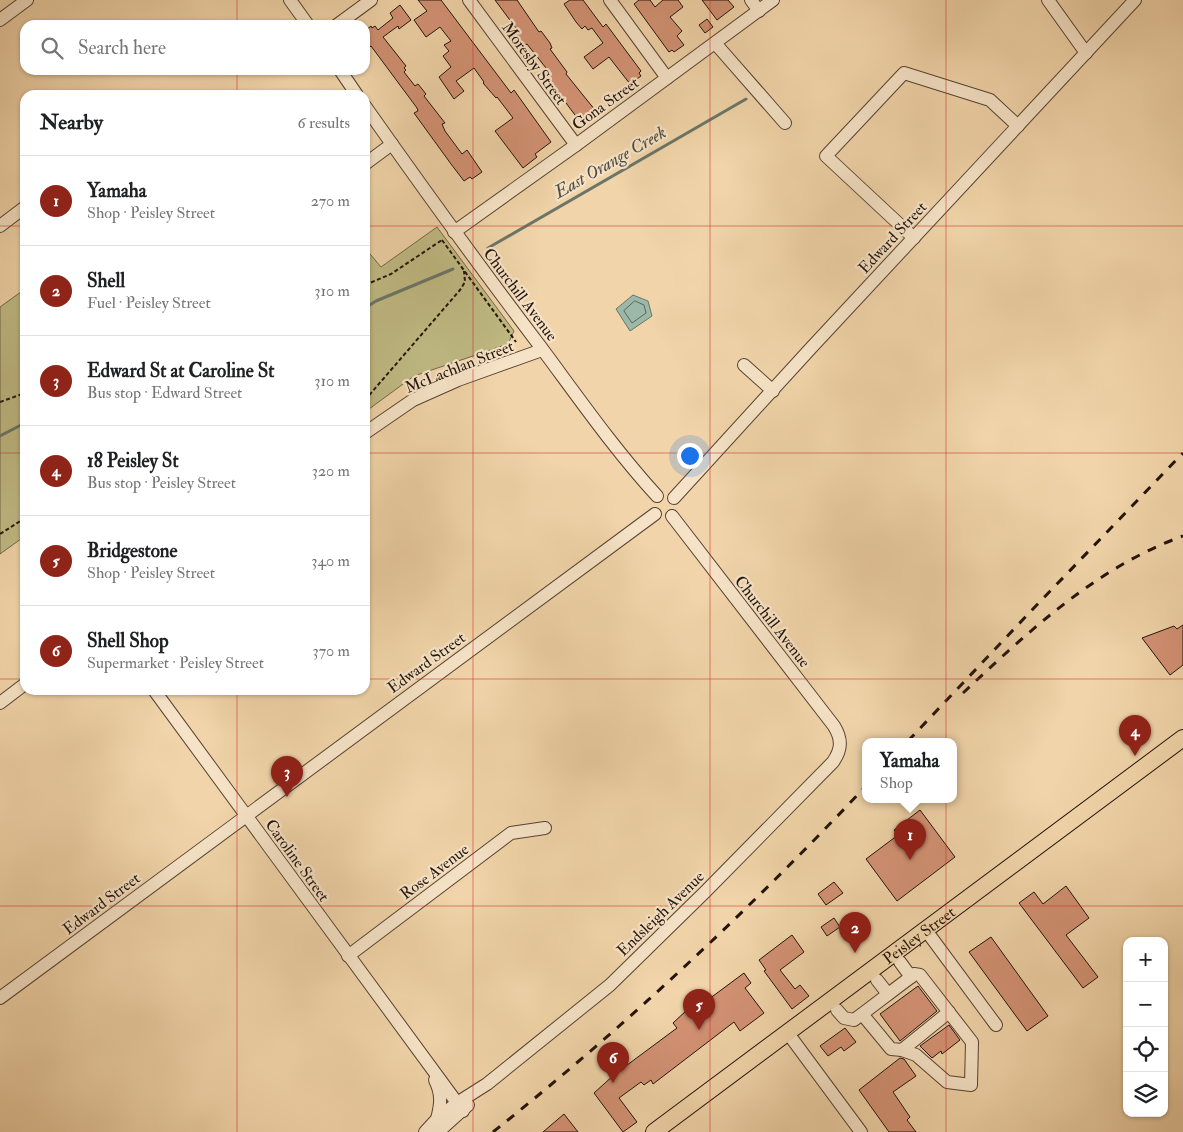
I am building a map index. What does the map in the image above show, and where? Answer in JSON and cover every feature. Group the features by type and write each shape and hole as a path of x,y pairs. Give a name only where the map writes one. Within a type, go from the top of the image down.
{"main road":[{"name":"Peisley Street","path":"654,1132 1183,738"}],"street":[{"path":"0,20 26,0"},
{"path":"290,0 304,20"},
{"path":"344,20 371,0"},
{"name":"Moresby Street","path":"469,0 576,145"},
{"path":"610,0 667,78"},
{"path":"751,0 759,11"},
{"name":"Gona Street","path":"454,232 773,0"},
{"path":"1048,0 1086,53"},
{"name":"Edward Street","path":"674,498 1136,0"},
{"path":"715,43 785,123"},
{"path":"914,238 826,156 904,73 990,100 1018,126"},
{"path":"343,75 354,90"},
{"name":"Churchill Avenue","path":"370,113 454,232 542,350 624,458 656,496"},
{"path":"370,160 392,144"},
{"path":"0,226 20,211"},
{"name":"McLachlan Street","path":"370,430 413,400 458,380 542,350"},
{"path":"744,365 772,391"},
{"path":"668,494 674,498 676,510 672,516 665,518 655,514 653,503 656,496 668,494"},
{"name":"Edward Street","path":"0,998 655,514"},
{"name":"Churchill Avenue","path":"672,516 834,726 839,734 840,749"},
{"path":"0,703 20,688"},
{"name":"Caroline Street","path":"158,695 460,1107"},
{"name":"Endsleigh Avenue","path":"438,1132 460,1107 610,985 833,762 840,749"},
{"name":"Rose Avenue","path":"348,956 511,833 545,828"},
{"path":"925,929 996,1025"},
{"path":"900,962 911,977"},
{"path":"837,1010 844,1018 854,1020 914,974 920,975 972,1042 972,1085 946,1082 916,1055 902,1050 891,1049 862,1014"},
{"path":"877,980 888,994"},
{"path":"902,1050 949,1012"},
{"path":"787,1032 862,1132"},
{"name":"Caroline Street","path":"417,1050 437,1082 441,1093 441,1104 437,1119"},
{"name":"Endsleigh Avenue","path":"425,1132 437,1119 460,1107"}],"path":[{"path":"370,283 391,274 454,232"},
{"path":"442,240 516,342"},
{"path":"370,394 460,290 465,282 464,271"},
{"path":"0,402 20,395"},
{"path":"0,534 20,521"}],"shaded area":[{"path":"437,227 514,331 508,344 414,376 370,408 370,254 381,267"},
{"path":"20,293 20,540 0,554 0,307"}],"water":[{"path":"633,295 648,301 652,316 630,331 616,309"}],"building":[{"path":"418,0 441,0 511,93 514,90 551,142 535,154 537,157 523,168 495,131 513,118 497,97 483,83 474,68 456,81 464,91 454,99 439,77 451,67 443,56 449,51 444,45 451,41 440,27 426,37 414,20 427,11"},
{"path":"495,0 517,0 539,32 541,31 550,43 552,48 550,49 567,72 566,74 595,110 582,120 580,117 578,119 542,71 546,68 527,44 524,46 515,33 518,31"},
{"path":"570,0 583,0 603,27 606,24 641,71 639,73 641,76 630,84 609,57 593,69 584,57 603,43 592,28 588,30 585,26 582,29 576,22 564,4"},
{"path":"639,0 650,0 655,7 663,0 678,0 683,7 670,17 682,31 677,36 684,45 674,52 672,50 669,52 634,4"},
{"path":"702,0 728,0 734,7 717,20"},
{"path":"400,5 411,20 399,29 398,26 383,37 406,66 404,72 415,86 418,84 426,94 424,96 445,123 442,124 445,131 462,154 467,150 482,172 472,179 470,177 464,181 414,113 418,111 417,108 370,47 370,27 375,26 378,30 393,18 390,13"},
{"path":"707,19 713,27 705,33 699,25"},
{"path":"1183,625 1183,665 1170,675 1142,638 1174,626 1177,629"},
{"path":"920,810 955,857 897,901 866,859 898,835 894,830"},
{"path":"834,882 843,893 826,905 818,894"},
{"path":"1066,886 1089,918 1066,935 1098,977 1083,988 1019,903 1034,892 1043,904"},
{"path":"834,918 840,927 827,936 821,927"},
{"path":"792,935 804,952 780,970 795,989 800,985 809,996 792,1009 764,971 766,970 759,960"},
{"path":"991,937 1048,1016 1027,1031 969,952"},
{"path":"744,973 751,983 745,988 764,1013 740,1031 734,1022 653,1084 651,1080 644,1085 641,1082 619,1098 637,1122 623,1132 594,1093 615,1074 677,1028 673,1023 705,993 709,999"},
{"path":"918,986 937,1011 900,1041 880,1014"},
{"path":"949,1025 960,1040 942,1054 941,1051 932,1058 920,1046"},
{"path":"845,1028 856,1042 844,1051 841,1047 828,1056 820,1046"},
{"path":"900,1058 904,1059 916,1076 893,1092 910,1117 907,1120 916,1132 889,1132 859,1090"},
{"path":"564,1114 578,1132 543,1132"}],"waterway":[{"name":"East Orange Creek","path":"488,248 746,99"},
{"name":"East Orange Creek","path":"370,305 453,269"},
{"name":"East Orange Creek","path":"0,436 20,426"}],"railway":[{"path":"911,738 1183,453"},
{"path":"963,693 1039,624 1093,583 1152,549 1183,536"},
{"path":"493,1132 591,1051 686,966 862,790"}],"place":[{"name":"18 Peisley St","path":"1135,756"},
{"name":"Edward St at Caroline St","path":"287,797"},
{"name":"Yamaha","path":"910,860"},
{"name":"Shell","path":"855,953"},
{"name":"Bridgestone","path":"699,1030"},
{"name":"Shell Shop","path":"613,1083"}]}
